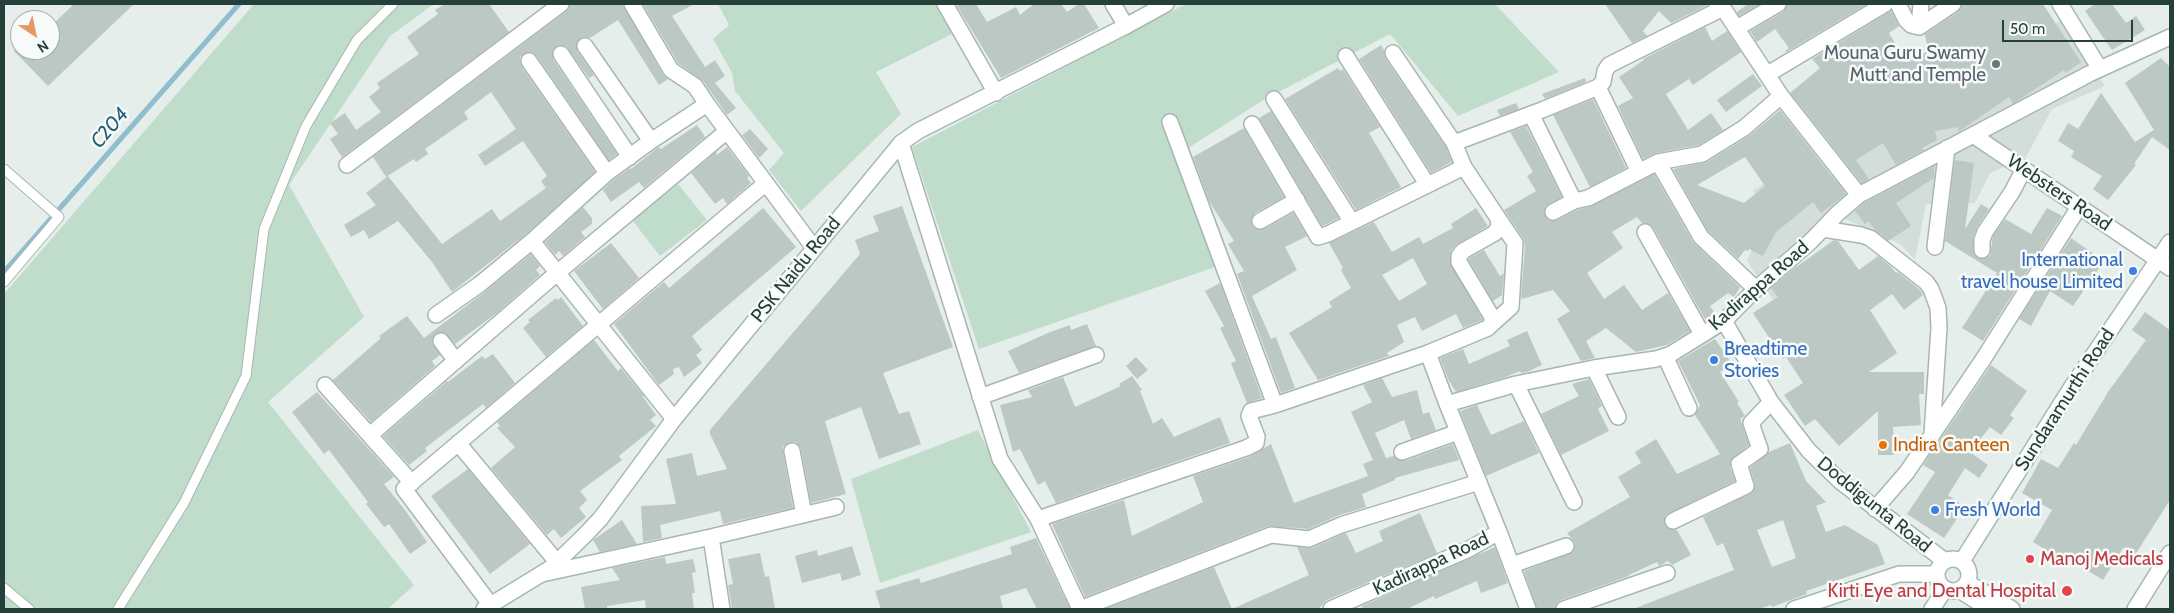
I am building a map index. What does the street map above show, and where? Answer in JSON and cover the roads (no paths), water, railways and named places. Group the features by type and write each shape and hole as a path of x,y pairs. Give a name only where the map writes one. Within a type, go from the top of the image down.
{"street":[{"path":"347,165 561,4"},
{"path":"632,4 671,70 695,86 814,248"},
{"path":"945,4 996,93"},
{"path":"1113,4 1126,26"},
{"name":"PSK Naidu Road","path":"487,607 542,574 558,562 601,518 674,419 900,143 924,128 996,93 1166,4"},
{"path":"1737,28 1778,4"},
{"path":"1768,74 1885,4"},
{"path":"1898,4 1906,20 1912,25 1919,27"},
{"path":"1919,27 1921,4"},
{"path":"1919,27 1952,4"},
{"path":"2060,4 2100,68"},
{"path":"1454,143 1598,87 1603,82 1605,71 1610,64 1720,6 1737,28 1781,96 1859,195"},
{"name":"Kadirappa Road","path":"1331,609 1470,549 1499,532 1447,404 1516,384 1665,356 1724,321 1756,289 1859,195 2100,68 2170,37"},
{"path":"585,46 651,141"},
{"path":"1038,519 1246,448 1256,443 1257,437 1249,414 1251,411 1275,405 1428,354 1488,328 1511,308 1515,243 1464,167 1454,143 1393,53"},
{"path":"561,54 630,157"},
{"path":"1346,56 1426,184"},
{"path":"529,61 607,173"},
{"path":"1598,87 1639,172"},
{"path":"1553,212 1574,201 1588,198 1658,162 1702,154 1744,128 1781,96"},
{"path":"1274,99 1352,222"},
{"path":"436,315 480,284 532,241 607,173 707,104"},
{"path":"1531,114 1574,201"},
{"path":"1170,122 1275,405"},
{"path":"1252,124 1318,237 1464,167"},
{"path":"370,435 557,273 727,131"},
{"name":"Websters Road","path":"1973,135 2164,264"},
{"path":"900,143 1000,459 1038,519 1080,609 1271,535 1308,539 1341,525 1479,482"},
{"path":"1935,247 1947,148"},
{"path":"1658,162 1700,237 1756,289"},
{"path":"1982,250 1982,240 1985,232 2012,192 2024,169"},
{"path":"487,607 404,489 766,183"},
{"path":"1260,221 1296,200"},
{"path":"1875,509 1907,472 1984,358 2079,207"},
{"path":"1492,324 1492,317 1459,262 1459,256 1463,251 1495,233 1499,226 1498,218"},
{"path":"1823,229 1870,238 1926,282 1931,289 1938,308 1939,328 1932,434"},
{"path":"1645,232 1702,334"},
{"path":"532,241 674,419"},
{"name":"Sundaramurthi Road","path":"1962,561 2070,388 2164,264 2170,242"},
{"name":"Doddigunta Road","path":"1724,321 1771,402 1809,451 1832,474 1941,567"},
{"path":"441,341 456,361"},
{"path":"1428,354 1447,404"},
{"path":"980,397 1096,355"},
{"path":"1665,356 1689,408"},
{"path":"1594,368 1618,417"},
{"path":"1516,384 1574,502"},
{"path":"324,385 412,483"},
{"path":"1673,521 1746,486 1739,464 1760,449 1752,423 1771,402"},
{"path":"1402,452 1458,432"},
{"path":"458,443 558,562"},
{"path":"792,451 804,514"},
{"path":"542,574 836,507"},
{"path":"1499,532 1528,609"},
{"path":"711,537 722,609"},
{"path":"1512,565 1566,546"},
{"path":"2135,609 2170,553"},
{"path":"1794,609 1899,574 1941,567 1954,559 1962,561 1966,564 1970,573 1932,609"},
{"path":"1941,567 1938,582 1957,587 2012,609"},
{"path":"1564,609 1667,573"},
{"path":"1957,587 1989,609"}],"lane":[{"path":"118,609 184,503 246,376 264,229 306,126 357,40 393,4"},
{"path":"4,169 60,216 4,282"},
{"path":"4,588 29,609"}],"waterway":[{"name":"C204","path":"4,272 239,4"}],"place":[{"name":"Mouna Guru Swamy Mutt and Temple","path":"1996,64"},
{"name":"International travel house Limited","path":"2133,271"},
{"name":"Breadtime Stories","path":"1714,360"},
{"name":"Indira Canteen","path":"1883,445"},
{"name":"Fresh World","path":"1935,510"},
{"name":"Manoj Medicals","path":"2030,559"},
{"name":"Kirti Eye and Dental Hospital","path":"2067,591"}]}
